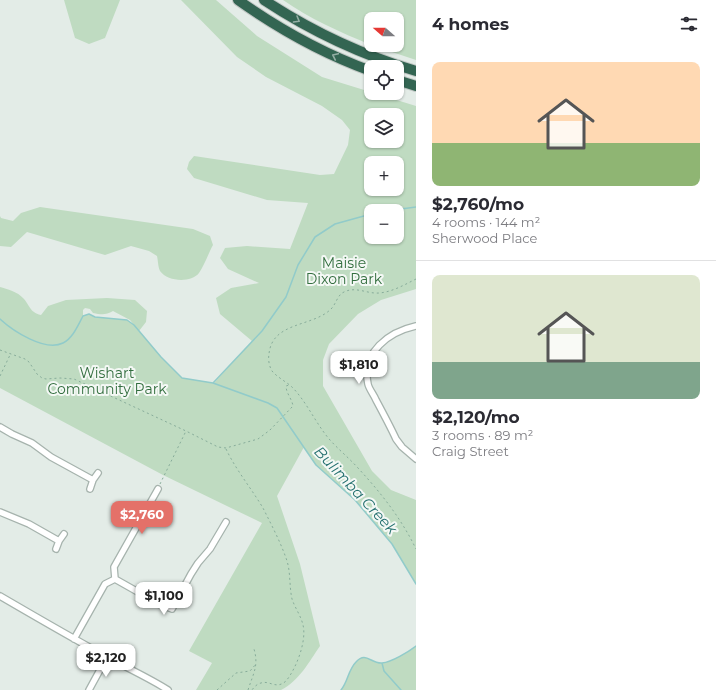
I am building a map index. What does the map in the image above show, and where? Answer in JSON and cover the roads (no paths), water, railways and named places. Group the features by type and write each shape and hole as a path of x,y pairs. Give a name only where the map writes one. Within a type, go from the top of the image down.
{"highway":[{"path":"238,0 276,25 313,46 364,68"},
{"path":"264,0 305,25 331,38 382,60 416,71"},
{"path":"404,82 416,86"}],"street":[{"path":"416,326 392,334 378,345 371,356 367,370 368,384 396,439 406,451 416,459"},
{"path":"0,427 32,443 51,457 93,480"},
{"path":"90,488 98,473"},
{"path":"115,579 114,567 158,489"},
{"path":"0,512 29,524 58,541"},
{"path":"115,579 161,605 172,609 195,568 210,549 226,522"},
{"path":"56,549 58,541 64,534"},
{"path":"74,638 105,584 115,579"},
{"path":"0,596 168,690"},
{"path":"89,690 107,657"}],"waterway":[{"name":"Bulimba Creek","path":"404,209 416,207"},
{"name":"Bulimba Creek","path":"213,383 262,331 286,297 298,265 315,237 335,224 364,216"},
{"name":"Bulimba Creek","path":"0,319 30,339 47,345 56,345 67,341 75,331 83,316 89,314 95,317 127,320 134,325 161,357 182,378 213,383 268,403 277,408 316,465 355,500 392,544 416,584"},
{"name":"Bulimba Creek","path":"341,690 353,665 360,659 366,658 382,663 390,661 416,646"},
{"path":"382,663 384,671 401,690"}],"park label":[{"name":"Maisie Dixon Park","path":"344,272"},
{"name":"Wishart Community Park","path":"107,382"}]}
